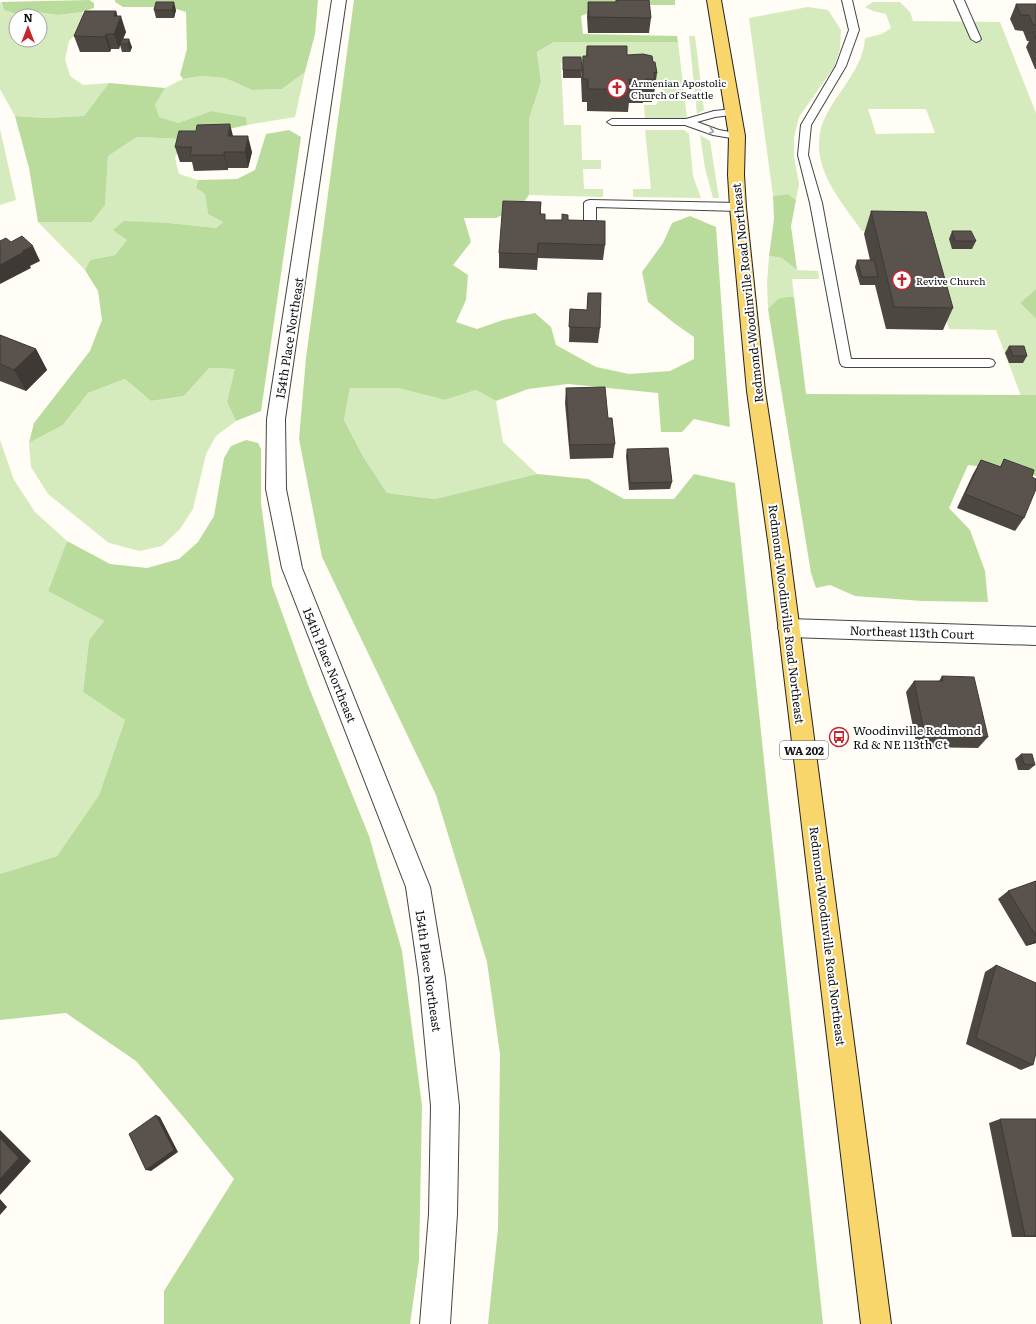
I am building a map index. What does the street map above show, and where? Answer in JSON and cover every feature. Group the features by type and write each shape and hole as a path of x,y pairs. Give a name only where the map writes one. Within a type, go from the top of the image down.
{"main road":[{"name":"Redmond-Woodinville Road Northeast","path":"714,0 737,136 736,175 738,207 756,390 779,548 876,1324"}],"street":[{"name":"154th Place Northeast","path":"339,0 276,419 276,489 292,568 418,887 432,978 445,1106 443,1214 435,1324"},
{"name":"Northeast 113th Court","path":"788,628 1036,636"}],"lane":[{"path":"847,0 854,30 841,66 806,125 803,154 816,203 846,363 989,364"},
{"path":"960,0 976,39"},
{"path":"612,122 686,122 714,114 734,112"},
{"path":"686,122 717,133 737,136"},
{"path":"590,232 590,203 738,207"}],"green space":[{"path":"89,0 94,3 94,8 82,12 58,15 48,14 48,8 8,8 8,11 4,10 1,2"},
{"path":"115,0 318,0 315,34 305,72 282,89 252,90 225,78 201,76 183,79 180,75 187,49 186,12 170,7 123,7 115,2"},
{"path":"354,0 675,0 675,5 631,5 603,7 581,16 583,34 677,36 678,42 554,42 537,52 541,82 529,119 529,195 521,206 496,218 464,218 471,242 453,265 468,275 466,300 456,322 477,329 503,320 535,313 551,327 556,345 596,367 629,374 670,371 694,359 694,337 648,302 642,272 663,243 672,223 690,216 716,227 730,427 694,419 682,432 661,432 658,393 568,384 528,389 496,401 476,390 445,400 398,388 350,388 344,420 364,458 387,493 435,499 537,474 588,479 624,499 674,499 694,474 735,483 823,1324 488,1324 498,1229 500,1054 487,962 436,795 322,557 299,439 306,358"},
{"path":"0,2 4,10 8,11 8,48 48,48 48,14 58,15 82,12 85,25 69,41 65,59 70,76 83,85 109,83 84,116 45,118 15,116 0,89"},
{"path":"873,2 900,2 910,12 913,21 1000,22 1036,113 1036,289 1020,303 1036,319 1036,395 1021,396 996,330 949,329 922,232 862,231 838,197 825,173 819,147 823,121 858,64 863,52 865,38 882,34 891,28 886,14 873,11 865,7","holes":["868,109 926,109 935,133 876,134"]},
{"path":"808,7 828,10 841,30 840,49 834,67 799,117 794,137 794,157 799,184 796,200 788,194 773,196 749,18"},
{"path":"689,36 695,36 704,110 697,114"},
{"path":"554,42 678,42 687,118 645,118 644,105 656,105 663,91 654,78 633,64 561,63 564,125 581,125 582,160 601,160 601,169 583,169 584,189 603,189 603,197 529,195 529,119 541,82 537,52"},
{"path":"305,72 295,117 247,125 246,117 211,111 178,123 158,117 155,105 165,88 183,79 201,76 225,78 252,90 282,89"},
{"path":"109,83 165,88 155,105 159,117 178,123 211,111 246,117 247,125 183,139 137,137 108,156 105,205 92,222 38,222 29,168 15,116 45,118 84,116"},
{"path":"0,129 16,200 0,205"},
{"path":"289,130 301,137 261,411 236,421 227,402 235,369 209,368 184,396 151,401 125,379 88,393 63,425 29,443 34,423 90,351 102,320 98,291 85,270 90,260 115,255 127,240 113,230 124,221 169,223 216,228 223,222 208,214 205,194 196,188 198,180 237,179 255,170 266,134"},
{"path":"645,130 684,130 689,134 693,176 701,198 633,197 633,189 651,189"},
{"path":"700,135 710,141 719,198 713,198 705,168"},
{"path":"137,137 183,139 175,158 179,174 198,180 196,188 205,194 208,214 223,222 216,228 169,223 127,240 115,255 90,260 85,270 38,222 92,222 105,205 108,156"},
{"path":"788,194 796,200 791,226 797,270 782,258 769,256 774,219 773,196"},
{"path":"769,256 782,258 797,270 818,271 819,279 792,279 794,297 787,297 768,309 767,283"},
{"path":"1036,289 1036,319 1020,303"},
{"path":"794,297 806,394 1036,395 1036,476 1016,471 968,465 949,508 970,530 985,571 988,602 922,601 855,596 830,585 816,588 811,573 768,309 778,299"},
{"path":"209,368 236,369 227,402 236,421 216,436 206,454 193,509 180,529 162,546 140,551 109,543 48,494 31,467 29,443 63,425 88,393 125,379 151,401 184,396"},
{"path":"350,388 398,388 445,400 476,390 496,401 503,442 537,474 435,499 387,493 364,458 344,420"},
{"path":"0,440 14,480 35,512 67,541 48,591 104,621 89,640 83,692 125,720 99,795 57,856 0,874"},
{"path":"246,440 258,443 261,449 261,503 272,585 308,685 369,836 402,951 422,1106 419,1260 410,1324 164,1324 164,1291 234,1179 136,1061 66,1013 0,1020 0,874 57,856 99,795 125,720 83,692 89,640 104,621 48,591 67,541 110,564 147,568 179,559 198,542 214,516 224,458 231,446"}],"building":[{"path":"616,0 649,0 651,18 589,17 588,2 616,2"},
{"path":"156,2 174,2 172,10 154,10"},
{"path":"1016,4 1036,4 1036,25 1033,25 1029,15 1021,15"},
{"path":"85,11 116,11 114,16 121,16 114,34 106,34 105,37 74,36"},
{"path":"1033,32 1036,32 1036,40"},
{"path":"122,39 129,39 128,44 120,44"},
{"path":"587,46 627,46 627,55 643,54 652,56 657,73 654,72 655,79 645,79 646,81 629,79 630,89 588,89 588,79 583,79 583,56 587,56"},
{"path":"563,57 581,57 582,70 563,70"},
{"path":"230,124 228,136 248,136 245,152 224,152 224,155 190,155 192,147 175,147 179,131 196,131 197,125"},
{"path":"503,201 541,202 540,214 545,214 545,220 562,220 562,214 568,215 568,220 605,221 605,245 538,243 537,254 499,253"},
{"path":"871,211 926,212 953,308 894,307"},
{"path":"952,231 971,231 976,241 955,241"},
{"path":"22,236 33,246 0,265 0,241 6,238 11,242"},
{"path":"857,260 874,260 878,277 862,277"},
{"path":"588,293 601,293 600,328 569,327 570,309 587,310"},
{"path":"0,335 36,349 14,370 0,364"},
{"path":"1009,346 1024,346 1027,356 1013,356"},
{"path":"605,387 608,418 612,418 615,444 570,445 566,388"},
{"path":"668,448 672,482 630,483 627,449"},
{"path":"1004,459 1034,470 1032,477 1036,479 1036,489 1024,518 965,494 981,460 1001,467"},
{"path":"942,676 974,677 988,737 925,736 914,681 943,681"},
{"path":"1021,754 1032,754 1035,765 1024,764"},
{"path":"1036,881 1036,936 1008,891"},
{"path":"996,965 1036,983 1036,1053 1033,1065 976,1038"},
{"path":"156,1115 174,1150 146,1170 129,1134"},
{"path":"1000,1119 1036,1119 1036,1236 1025,1236"},
{"path":"0,1138 19,1158 0,1179"}],"place":[{"name":"Armenian Apostolic Church of Seattle","path":"617,88"},
{"name":"Revive Church","path":"902,280"},
{"name":"Woodinville Redmond Rd & NE 113th Ct","path":"839,737"}]}
